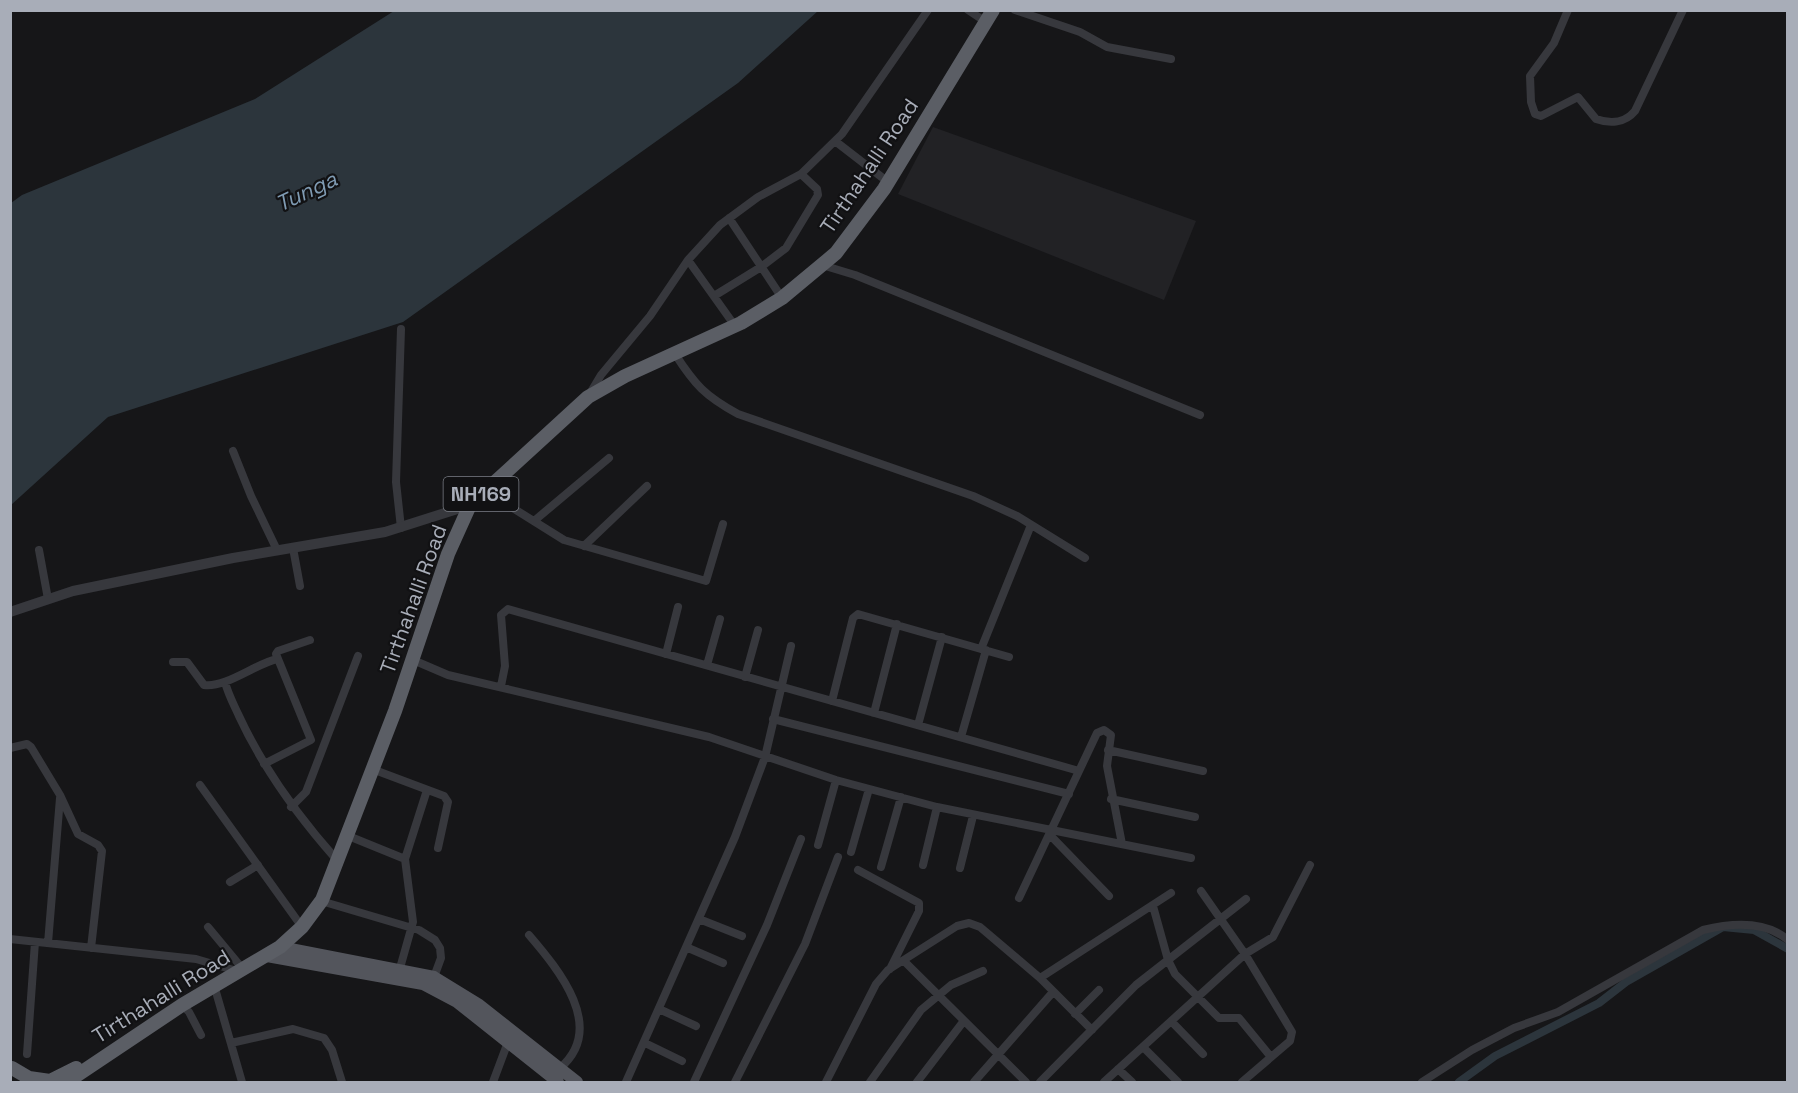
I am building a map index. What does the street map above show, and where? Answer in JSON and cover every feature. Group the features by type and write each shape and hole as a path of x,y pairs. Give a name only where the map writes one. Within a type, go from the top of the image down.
{"highway":[{"name":"Tirthahalli Road","path":"67,1082 182,1005 267,956 302,927 321,901 414,660 448,554 471,505 484,490 588,397 626,376 735,326 782,298 836,253 888,182 990,16"},
{"name":"NH169","path":"49,1082 82,1065 93,1063"},
{"path":"11,1067 29,1078 49,1082"},
{"path":"11,1067 18,1083"}],"main road":[{"path":"280,947 400,968 434,977 478,1004 577,1083"},
{"path":"267,956 423,984 457,1002 558,1083"}],"street":[{"path":"588,397 601,375 650,316 688,260 720,225 758,198 801,174 835,141 907,43 927,10"},
{"path":"968,10 990,16"},
{"path":"1015,10 1080,32 1107,47 1172,59"},
{"path":"1568,10 1554,44 1530,76 1531,102 1535,114 1540,116 1578,97 1596,119 1611,122 1623,120 1635,111 1683,10"},
{"path":"835,141 888,182"},
{"path":"714,296 761,267 786,248 816,200 817,189 801,174"},
{"path":"729,218 782,298"},
{"path":"688,260 735,326"},
{"path":"822,265 855,275 1200,415"},
{"path":"401,329 396,482 401,528"},
{"path":"675,354 694,383 718,403 738,414 973,496 1031,525 1085,558"},
{"path":"233,451 250,496 277,550"},
{"path":"534,521 609,458"},
{"path":"584,546 647,486"},
{"path":"484,490 557,536 706,581 723,524"},
{"path":"10,612 73,591 401,528 471,505"},
{"path":"961,737 983,649 1031,525"},
{"path":"293,548 300,586"},
{"path":"39,550 48,599"},
{"path":"666,654 678,607"},
{"path":"501,686 505,666 501,615 505,609 1080,771"},
{"path":"832,700 855,615 897,624 1009,657"},
{"path":"707,665 720,619"},
{"path":"874,712 897,624"},
{"path":"745,676 758,630"},
{"path":"918,725 942,637"},
{"path":"264,764 311,740 276,659 278,651 310,640"},
{"path":"626,1083 735,837 765,757 791,646"},
{"path":"291,807 306,792 357,656"},
{"path":"173,662 188,662 204,685 225,682 276,659"},
{"path":"414,660 448,675 709,737 836,780 937,807 1051,833 1191,858"},
{"path":"225,682 264,764 291,807 336,859"},
{"path":"773,719 1069,794"},
{"path":"1019,898 1100,730 1110,732 1107,766 1111,799 1122,844"},
{"path":"10,747 27,744 31,747 78,834 98,845 102,851 91,948"},
{"path":"1108,750 1203,771"},
{"path":"372,769 444,796 448,802 438,848"},
{"path":"818,845 836,780"},
{"path":"200,785 302,927"},
{"path":"851,852 869,789"},
{"path":"400,968 412,928 405,859 427,790"},
{"path":"881,867 901,797"},
{"path":"48,943 60,798"},
{"path":"1111,799 1195,817"},
{"path":"923,865 937,807"},
{"path":"960,868 973,816"},
{"path":"1051,833 1109,896"},
{"path":"346,835 405,859"},
{"path":"694,1083 767,925 801,839"},
{"path":"735,1083 805,944 838,857"},
{"path":"230,882 258,865"},
{"path":"1104,1083 1245,954 1273,936 1310,865"},
{"path":"826,1083 876,984 890,969 919,911 919,903 858,870"},
{"path":"1201,891 1245,954 1292,1032 1290,1041 1243,1082"},
{"path":"1040,978 1153,906 1171,892"},
{"path":"1040,1083 1136,985 1246,899"},
{"path":"321,901 412,928 435,940 440,948 441,958 434,977"},
{"path":"1153,906 1168,960 1185,986 1198,995 1219,1018 1239,1018 1271,1057"},
{"path":"699,919 742,936"},
{"path":"890,969 957,926 969,924 980,927 1040,978 1092,1030"},
{"path":"1422,1083 1472,1050 1514,1029 1558,1012 1704,930 1726,924 1745,925 1763,928 1788,940"},
{"path":"208,927 240,970"},
{"path":"529,935 561,974 577,1006 580,1034 573,1056 560,1068"},
{"path":"10,939 196,959 240,970"},
{"path":"27,1054 35,942"},
{"path":"686,947 723,963"},
{"path":"904,962 1026,1083"},
{"path":"870,1083 921,1010 951,985 983,971"},
{"path":"214,985 242,1083"},
{"path":"1075,1014 1099,990"},
{"path":"974,1083 1053,992"},
{"path":"182,1005 189,1012 201,1035"},
{"path":"659,1009 696,1026"},
{"path":"1171,1020 1203,1054"},
{"path":"917,1083 963,1022"},
{"path":"231,1043 293,1029 324,1038 332,1050 342,1083"},
{"path":"494,1083 508,1042"},
{"path":"645,1043 682,1061"},
{"path":"1143,1047 1178,1083"},
{"path":"1118,1069 1132,1083"}],"shaded area":[{"path":"933,127 1196,221 1164,300 898,194"}],"water":[{"name":"Tunga","path":"394,11 818,11 738,83 403,322 108,417 11,505 11,203 22,195 255,99"}],"waterway":[{"path":"1459,1082 1495,1056 1599,1003 1626,982 1723,927 1754,930 1788,949"}]}
